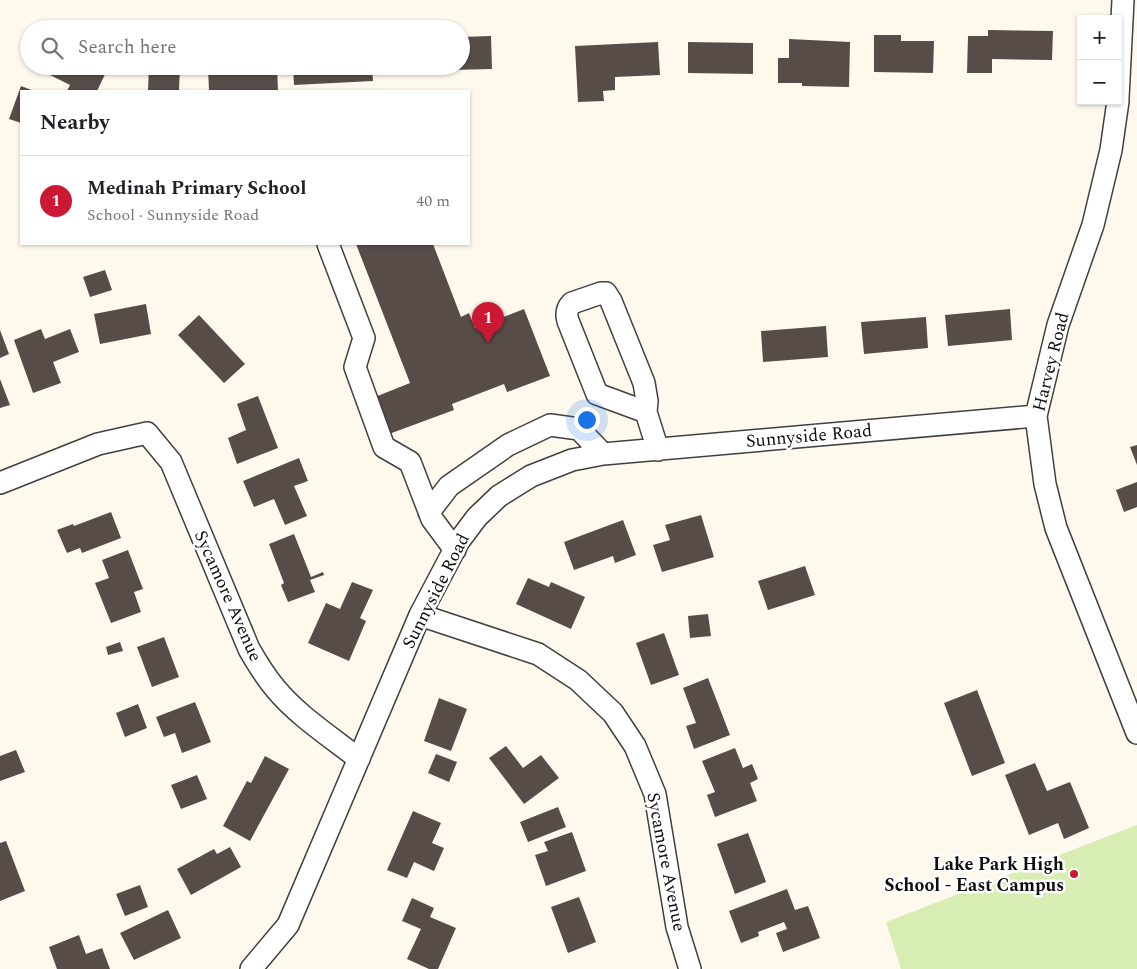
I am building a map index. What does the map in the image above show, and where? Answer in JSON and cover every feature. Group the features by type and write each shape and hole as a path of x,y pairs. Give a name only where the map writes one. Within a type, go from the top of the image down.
{"street":[{"name":"Harvey Road","path":"1120,60 1123,0"},
{"name":"Harvey Road","path":"1117,105 1111,150 1093,225 1058,325 1036,416 1044,484 1056,528 1137,733"},
{"path":"328,245 364,338 355,366 384,447 410,462 429,512 455,550"},
{"path":"646,412 603,398 597,394 566,314 572,303 601,293 606,294 611,301 644,383 647,401 646,412 658,450"},
{"name":"Sunnyside Road","path":"251,969 288,925 420,615 455,550 477,516 499,496 531,476 572,460 603,454 1036,416"},
{"path":"429,512 450,486 508,445 550,425 579,429 603,454"},
{"name":"Sycamore Avenue","path":"0,483 98,444 147,433 171,462 248,649 261,670 275,689 294,707 359,759"},
{"name":"Sycamore Avenue","path":"420,615 538,654 578,680 613,713 635,746 656,794 677,927 690,969"}],"green space":[{"name":"Lake Park High School - East Campus","path":"1137,825 1137,969 901,969 886,922"}],"building":[{"path":"988,30 1053,31 1052,60 992,59 992,73 967,73 968,36 988,36"},
{"path":"874,35 901,35 901,41 934,41 933,73 874,72"},
{"path":"491,36 492,69 470,70 470,37"},
{"path":"789,39 850,42 849,87 802,86 802,83 778,83 778,58 789,58"},
{"path":"658,42 660,75 615,77 615,90 603,91 604,101 578,102 575,46"},
{"path":"688,42 753,43 753,74 688,73"},
{"path":"50,75 105,75 97,90 68,90 70,85"},
{"path":"149,75 180,75 179,90 148,90"},
{"path":"208,75 277,75 278,90 209,90"},
{"path":"293,75 373,75 373,81 294,85"},
{"path":"21,86 31,90 20,90 20,123 9,119"},
{"path":"356,245 433,245 461,317 469,313 475,328 524,309 550,376 507,392 504,384 452,404 454,410 389,434 375,397 410,383"},
{"path":"105,270 112,290 90,297 83,277"},
{"path":"146,304 151,334 100,344 94,314"},
{"path":"1010,309 1012,340 948,346 945,315"},
{"path":"199,315 245,364 224,383 178,335"},
{"path":"926,317 928,348 864,354 861,322"},
{"path":"826,326 828,357 763,362 761,331"},
{"path":"41,329 45,339 70,329 79,352 53,362 61,383 33,393 14,340"},
{"path":"0,330 9,354 0,358"},
{"path":"0,379 10,405 0,408"},
{"path":"258,396 278,448 237,464 228,438 246,430 237,404"},
{"path":"1137,445 1137,465 1130,447"},
{"path":"299,458 308,481 294,486 307,516 285,525 274,499 254,507 243,481"},
{"path":"1137,482 1137,507 1124,512 1116,490"},
{"path":"111,512 121,538 82,553 80,548 67,553 57,530 73,524 74,526"},
{"path":"701,515 714,557 662,572 653,545 670,540 665,525"},
{"path":"623,520 636,555 615,563 613,556 574,570 564,542"},
{"path":"294,534 311,577 323,572 324,575 310,580 315,592 288,602 281,585 284,583 269,544"},
{"path":"128,550 143,589 134,592 141,612 111,623 95,583 109,578 102,560"},
{"path":"805,566 815,595 768,610 758,581"},
{"path":"528,578 549,587 551,582 585,597 571,629 516,604"},
{"path":"352,582 373,590 360,618 366,621 349,661 308,643 326,603 340,609"},
{"path":"708,614 711,636 690,638 688,616"},
{"path":"664,633 679,675 651,685 636,643"},
{"path":"164,637 179,677 152,687 137,647"},
{"path":"120,642 123,651 108,655 106,647"},
{"path":"708,678 730,735 694,749 686,726 696,723 683,688"},
{"path":"977,690 1005,763 972,776 944,703"},
{"path":"439,698 467,709 451,751 424,741"},
{"path":"195,702 211,742 182,753 175,733 164,737 156,717"},
{"path":"138,704 147,728 125,737 116,713"},
{"path":"506,746 523,768 541,755 559,778 524,804 489,758"},
{"path":"735,748 743,768 752,764 758,779 750,783 757,801 715,817 707,795 715,792 702,761"},
{"path":"16,750 25,772 0,781 0,756"},
{"path":"436,754 457,762 449,782 428,773"},
{"path":"265,756 289,769 250,841 223,826 247,781 251,783"},
{"path":"1035,763 1047,791 1070,782 1089,828 1064,839 1058,823 1029,835 1005,775"},
{"path":"197,775 207,799 181,809 171,785"},
{"path":"558,807 566,827 528,842 520,822"},
{"path":"413,811 441,823 432,843 444,848 434,871 414,862 407,878 387,870"},
{"path":"572,832 586,871 546,886 535,855 548,851 544,842"},
{"path":"748,833 766,882 735,894 717,844"},
{"path":"6,841 25,891 0,901 0,843"},
{"path":"230,847 241,867 191,895 177,869 214,849 217,854"},
{"path":"140,885 148,907 125,916 116,894"},
{"path":"787,889 795,910 808,906 820,938 783,952 776,933 787,929 784,922 758,932 759,936 741,943 729,911"},
{"path":"579,897 596,942 568,953 551,907"},
{"path":"412,898 434,908 430,917 456,928 438,969 429,969 407,959 421,929 402,921"},
{"path":"168,910 181,938 134,960 120,933"},
{"path":"79,935 86,954 102,948 110,969 57,969 49,947"}],"place":[{"name":"Medinah Primary School","path":"488,343"},
{"name":"Lake Park High School - East Campus","path":"1074,874"}]}
